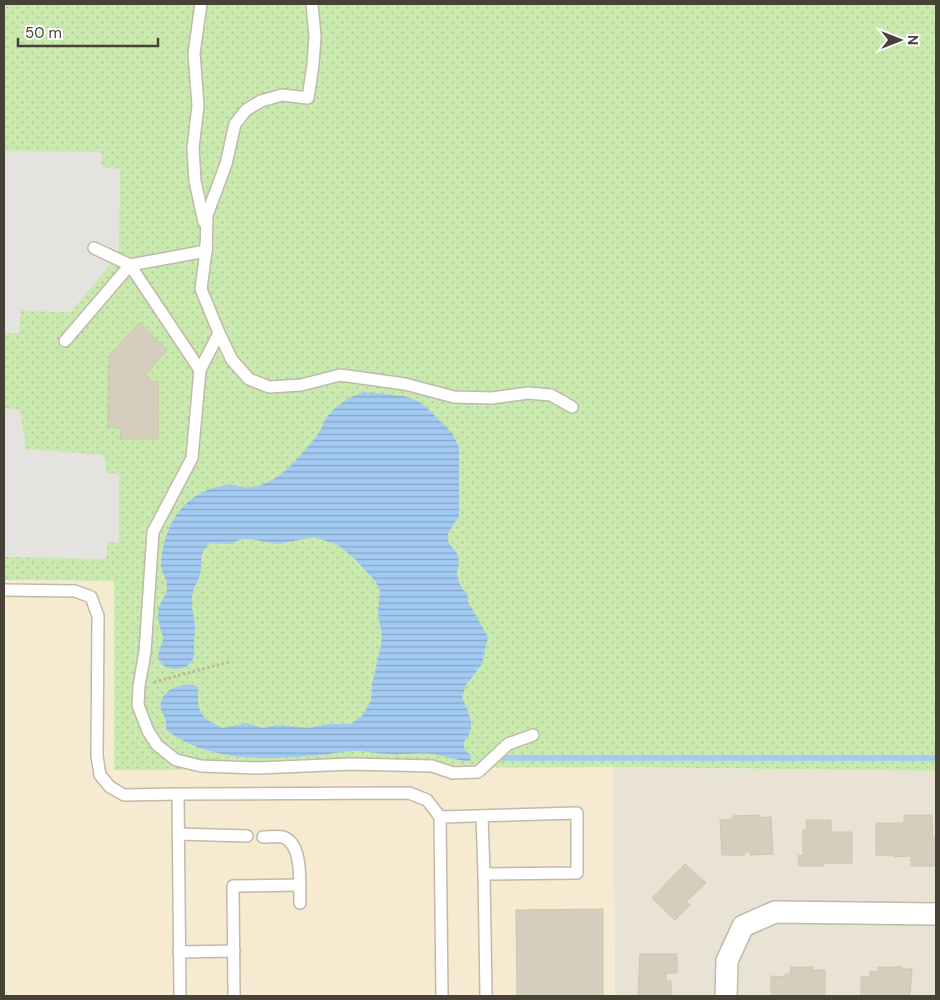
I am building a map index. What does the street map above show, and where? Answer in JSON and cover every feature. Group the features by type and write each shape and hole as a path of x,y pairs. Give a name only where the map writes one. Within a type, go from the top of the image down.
{"street":[{"path":"726,996 727,961 743,926 775,912 936,914"}],"lane":[{"path":"201,4 194,53 198,106 193,148 195,181 203,216 206,251"},
{"path":"312,4 315,36 308,98 282,95 261,101 246,110 235,124 226,164 207,215 206,251 201,289 232,360 249,379 269,387 301,385 340,375 405,384 454,397 492,398 528,393 551,395 572,407"},
{"path":"94,248 130,265 200,370"},
{"path":"65,341 130,265 206,251"},
{"path":"219,333 200,370 192,458 153,532 145,652 138,705 148,731 157,745 176,760 201,766 258,768 351,764 432,766 453,773 478,772 508,744 533,735"},
{"path":"4,590 75,591 91,597 98,616 97,756 100,775 110,787 124,795 409,794 427,800 440,817 442,996"},
{"path":"178,794 180,996"},
{"path":"440,817 577,813 577,873 484,874"},
{"path":"482,816 486,996"},
{"path":"179,834 247,836"},
{"path":"263,837 284,838 294,844 298,855 300,903"},
{"path":"234,996 233,886 299,885"},
{"path":"180,952 234,951"}],"path":[{"path":"139,686 229,662"}],"shaded area":[{"path":"4,151 101,152 102,167 120,169 119,254 71,312 21,311 19,333 4,333"},
{"path":"4,408 20,410 26,449 105,455 106,473 119,474 119,543 108,542 106,559 4,557"},
{"path":"4,580 114,581 115,770 613,767 615,996 4,996"},
{"path":"613,767 936,771 936,996 615,996"}],"green space":[{"path":"4,4 936,4 936,771 613,767 114,770 114,581 4,580"}],"water":[{"path":"364,392 404,396 418,401 452,433 459,447 459,515 448,533 448,540 458,556 457,572 460,584 467,593 468,602 488,637 482,664 466,685 462,697 471,723 469,734 464,744 465,750 471,755 470,761 428,753 387,754 357,751 280,758 240,757 202,749 184,741 166,730 165,719 160,707 166,693 182,685 198,687 198,705 201,713 207,720 222,728 247,723 263,728 278,725 309,728 328,724 351,724 363,715 371,701 372,685 381,645 382,632 378,612 380,591 376,582 355,559 338,545 314,537 278,544 250,539 242,539 229,544 210,543 203,552 200,574 192,595 195,625 193,659 186,666 176,669 166,667 158,657 163,638 158,610 167,588 161,562 163,547 172,522 179,511 199,494 211,489 228,485 255,487 276,478 307,448 325,420 337,406 347,399"}],"building":[{"path":"139,323 167,350 144,377 149,377 149,381 158,381 158,439 120,439 121,428 108,427 109,356"},
{"path":"760,815 760,818 771,817 773,854 750,855 750,852 745,852 745,855 722,855 720,820 733,819 733,816"},
{"path":"904,815 932,815 933,838 936,838 936,866 911,866 911,856 876,855 876,823 904,823"},
{"path":"806,820 831,820 831,832 852,832 852,863 824,863 824,866 799,866 798,856 803,855 803,830 807,830"},
{"path":"685,864 706,883 686,902 690,905 675,920 652,898"},
{"path":"603,909 603,996 517,996 516,910"},
{"path":"640,954 677,954 677,973 666,973 666,980 671,981 671,996 638,996"},
{"path":"791,967 813,967 812,970 825,970 825,996 771,996 771,976 785,977 785,974 790,974"},
{"path":"878,967 912,969 910,996 861,996 861,977 870,977 870,971 878,972"}],"waterway":[{"path":"504,758 936,758"}]}
